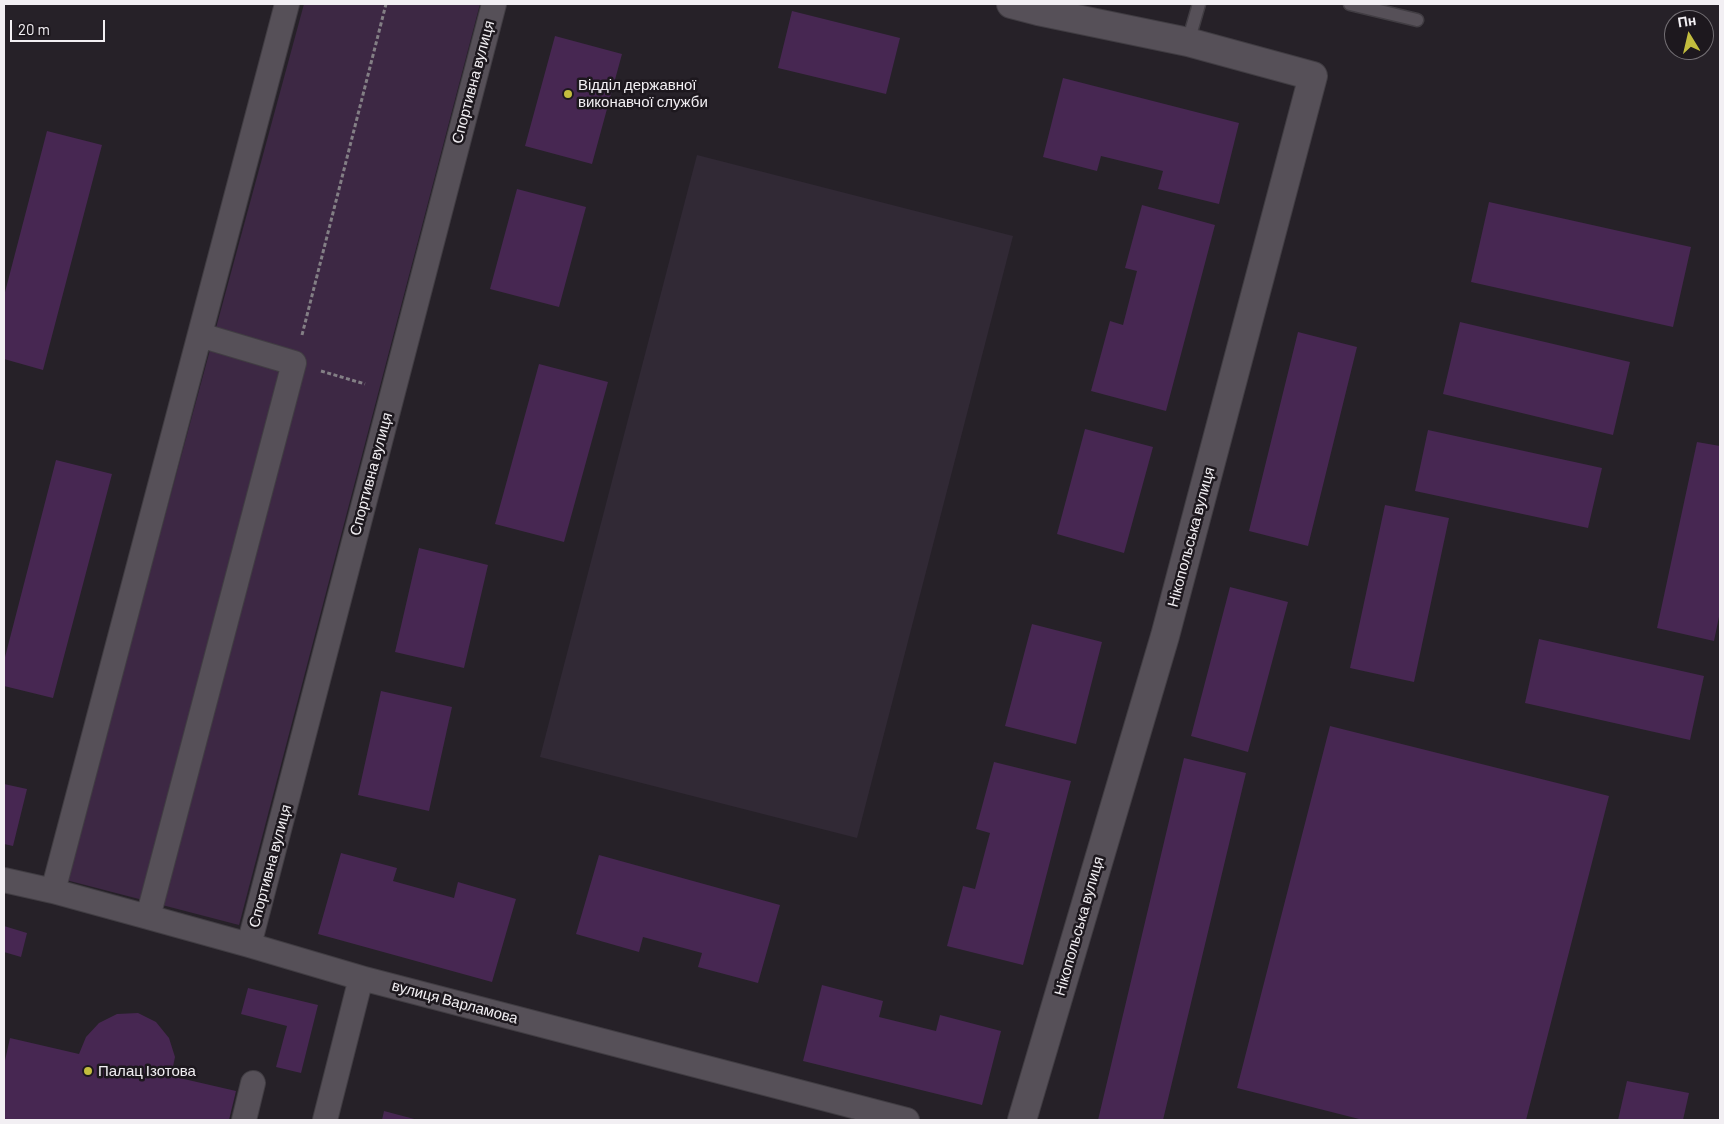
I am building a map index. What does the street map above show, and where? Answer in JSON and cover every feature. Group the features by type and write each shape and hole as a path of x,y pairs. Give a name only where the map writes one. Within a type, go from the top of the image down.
{"street":[{"path":"53,891 287,4"},
{"name":"Спортивна вулиця","path":"249,944 494,4"},
{"path":"1010,4 1188,42"},
{"name":"Нікопольська вулиця","path":"1022,1120 1165,636 1314,76 1188,42"},
{"path":"148,917 294,363 200,335"},
{"name":"вулиця Варламова","path":"4,880 53,891 249,944 361,978 907,1120"},
{"path":"325,1120 361,978"},
{"path":"244,1120 253,1083"}],"lane":[{"path":"1188,42 1200,4"},
{"path":"1350,4 1417,20"}],"path":[{"path":"386,4 294,363 393,392"}],"shaded area":[{"path":"304,4 480,4 239,925 66,880"},
{"path":"697,155 1013,236 857,838 540,757"}],"building":[{"path":"792,11 900,38 886,94 778,68"},
{"path":"555,36 622,54 592,164 525,146"},
{"path":"1063,78 1239,123 1219,204 1158,189 1163,171 1101,156 1097,171 1043,157"},
{"path":"47,131 102,145 43,370 4,359 4,296"},
{"path":"517,189 586,207 559,307 490,289"},
{"path":"1489,202 1691,247 1673,327 1471,282"},
{"path":"1142,205 1215,225 1166,411 1091,391 1110,321 1123,325 1137,271 1125,268"},
{"path":"1460,322 1630,362 1613,435 1443,394"},
{"path":"1298,332 1357,347 1308,546 1249,531"},
{"path":"539,364 608,382 564,542 495,524"},
{"path":"1085,429 1153,447 1124,553 1057,534"},
{"path":"1428,430 1602,468 1588,528 1415,491"},
{"path":"1697,442 1720,446 1720,612 1714,641 1657,628"},
{"path":"56,460 112,474 53,698 4,686 4,661"},
{"path":"1385,505 1449,518 1414,682 1350,668"},
{"path":"419,548 488,565 464,668 395,652"},
{"path":"1230,587 1288,602 1248,752 1191,736"},
{"path":"1032,624 1102,642 1076,744 1005,726"},
{"path":"1539,639 1704,676 1690,740 1525,703"},
{"path":"381,691 452,707 429,811 358,795"},
{"path":"1330,726 1609,796 1526,1120 1363,1120 1237,1088"},
{"path":"1184,758 1246,773 1163,1120 1098,1120"},
{"path":"994,762 1071,781 1023,965 947,946 963,886 975,889 990,833 976,829"},
{"path":"4,784 27,789 13,846 4,844"},
{"path":"341,853 397,868 393,881 454,898 458,882 516,899 492,982 318,934"},
{"path":"599,855 780,905 758,983 698,967 702,953 643,937 639,952 576,934"},
{"path":"4,926 27,933 21,957 4,952"},
{"path":"822,985 883,1001 879,1017 936,1031 940,1015 1001,1031 982,1105 803,1061"},
{"path":"248,988 318,1005 301,1073 276,1067 287,1026 241,1014"},
{"name":"Палац Ізотова","path":"138,1013 156,1022 169,1038 175,1057 171,1076 236,1091 229,1120 4,1120 4,1065 10,1038 79,1054 86,1037 99,1023 117,1014"},
{"path":"1627,1081 1689,1093 1683,1120 1618,1120"},
{"path":"384,1111 418,1120 382,1120"}],"place":[{"name":"Відділ державної виконавчої служби","path":"568,94"},
{"name":"Палац Ізотова","path":"88,1071"}]}
